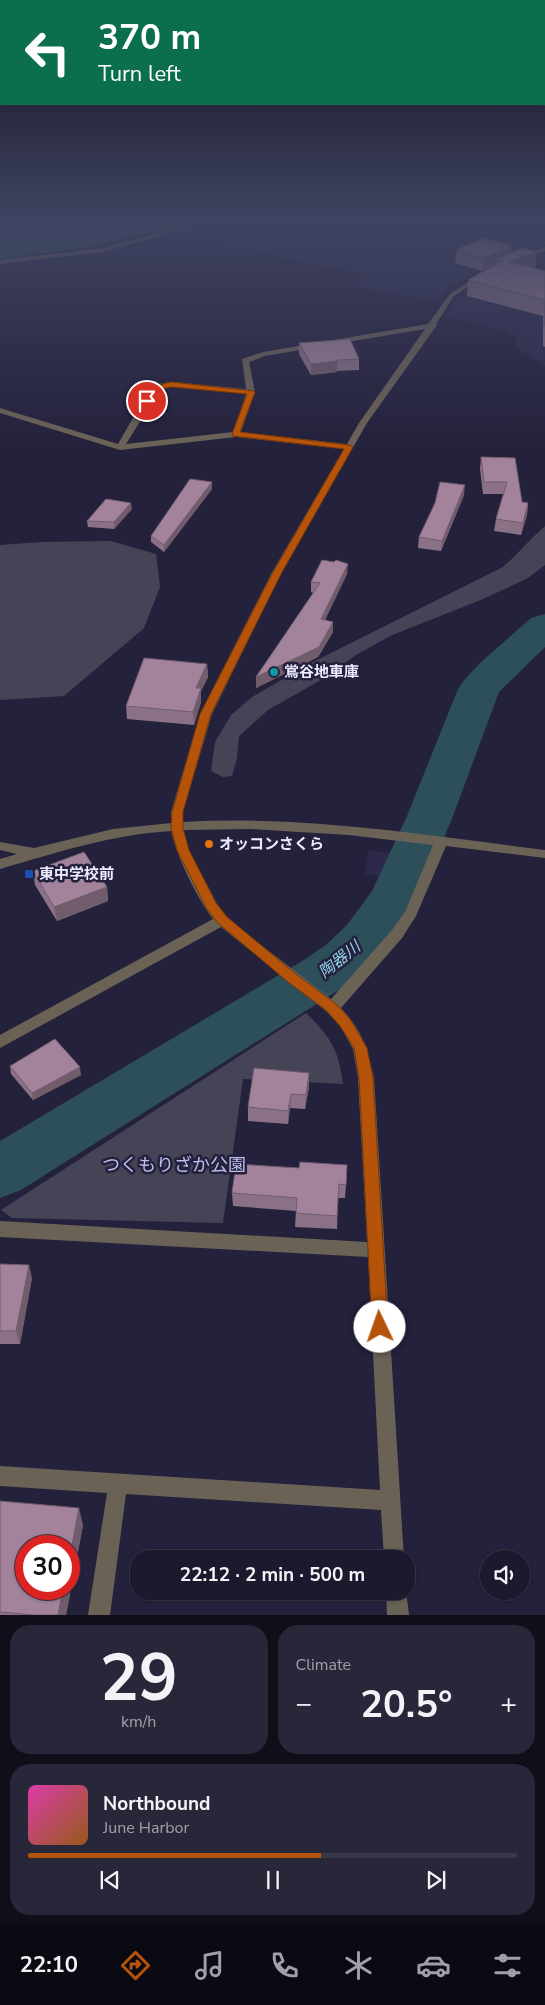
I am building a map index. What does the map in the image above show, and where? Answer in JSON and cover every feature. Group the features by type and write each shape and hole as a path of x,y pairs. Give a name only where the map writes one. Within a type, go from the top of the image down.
{"street":[{"path":"394,1550 366,1078 360,1048 345,1022 332,1008 292,978 222,920 211,906 183,850 177,828 177,812 206,714 276,574 363,423 454,293"},
{"path":"236,434 251,392 245,361 250,358 291,349 433,325"},
{"path":"120,447 154,390 161,386 172,384 251,392"},
{"path":"0,410 120,447 236,434 349,447"},
{"path":"0,864 57,845 151,828 275,825 545,854"},
{"path":"332,1008 398,934 411,913 436,841"},
{"path":"0,846 33,853"},
{"path":"0,1042 222,920"},
{"path":"0,1229 376,1250"},
{"path":"0,1476 391,1501"},
{"path":"99,1615 118,1484"},
{"path":"397,1600 398,1615"}],"shaded area":[{"path":"393,293 443,293 437,301"},
{"path":"463,293 545,293 545,366 517,348 516,337 505,331 447,316"},
{"path":"369,850 395,854 385,877 365,874"}],"green space":[{"path":"545,526 545,565 528,578 483,599 390,636 356,655 326,677 268,710 239,736 237,758 232,776 223,777 211,771 215,742 231,715 252,697 311,663 503,567"},
{"path":"111,541 156,554 160,587 144,628 64,696 0,700 0,545 41,542"},
{"name":"つくもりざか公園","path":"306,1013 332,1044 339,1062 343,1084 243,1079 223,1223 12,1218 1,1210"}],"building":[{"path":"519,293 545,293 545,300"},
{"path":"350,339 359,359 311,364 299,343"},
{"path":"481,457 515,458 522,502 528,503 523,523 496,519 507,482 484,482"},
{"path":"190,479 212,482 164,545 151,536"},
{"path":"440,482 465,485 442,541 419,537 435,503"},
{"path":"106,499 131,503 114,522 87,521"},
{"path":"322,560 334,562 336,560 348,564 321,619 333,622 319,647 256,677 320,583 311,582"},
{"path":"144,658 207,664 196,688 201,688 193,712 126,706"},
{"path":"84,852 107,887 54,907 33,871"},
{"path":"55,1039 80,1067 32,1093 10,1066"},
{"path":"254,1068 309,1073 306,1095 291,1094 288,1111 248,1107"},
{"path":"300,1162 347,1165 346,1185 339,1184 337,1216 296,1213 297,1198 232,1193 236,1164 299,1168"},
{"path":"0,1264 29,1265 16,1331 0,1331"},
{"path":"0,1501 79,1508 74,1535 15,1535 15,1600 61,1600 58,1615 0,1612"}],"waterway":[{"name":"陶器川","path":"0,1172 323,974 345,958 365,938 394,898 430,816 479,689 495,671 545,626"}],"place":[{"name":"鴬谷地車庫","path":"274,672"},
{"name":"オッコンさくら","path":"209,844"},
{"name":"東中学校前","path":"29,874"}],"route":[{"path":"147,401 154,390 161,386 172,384 251,392 236,434 349,447 276,574 206,714 177,812 177,828 181,846 211,906 222,920 292,978 332,1008 345,1022 360,1048 366,1078 380,1327"}]}
